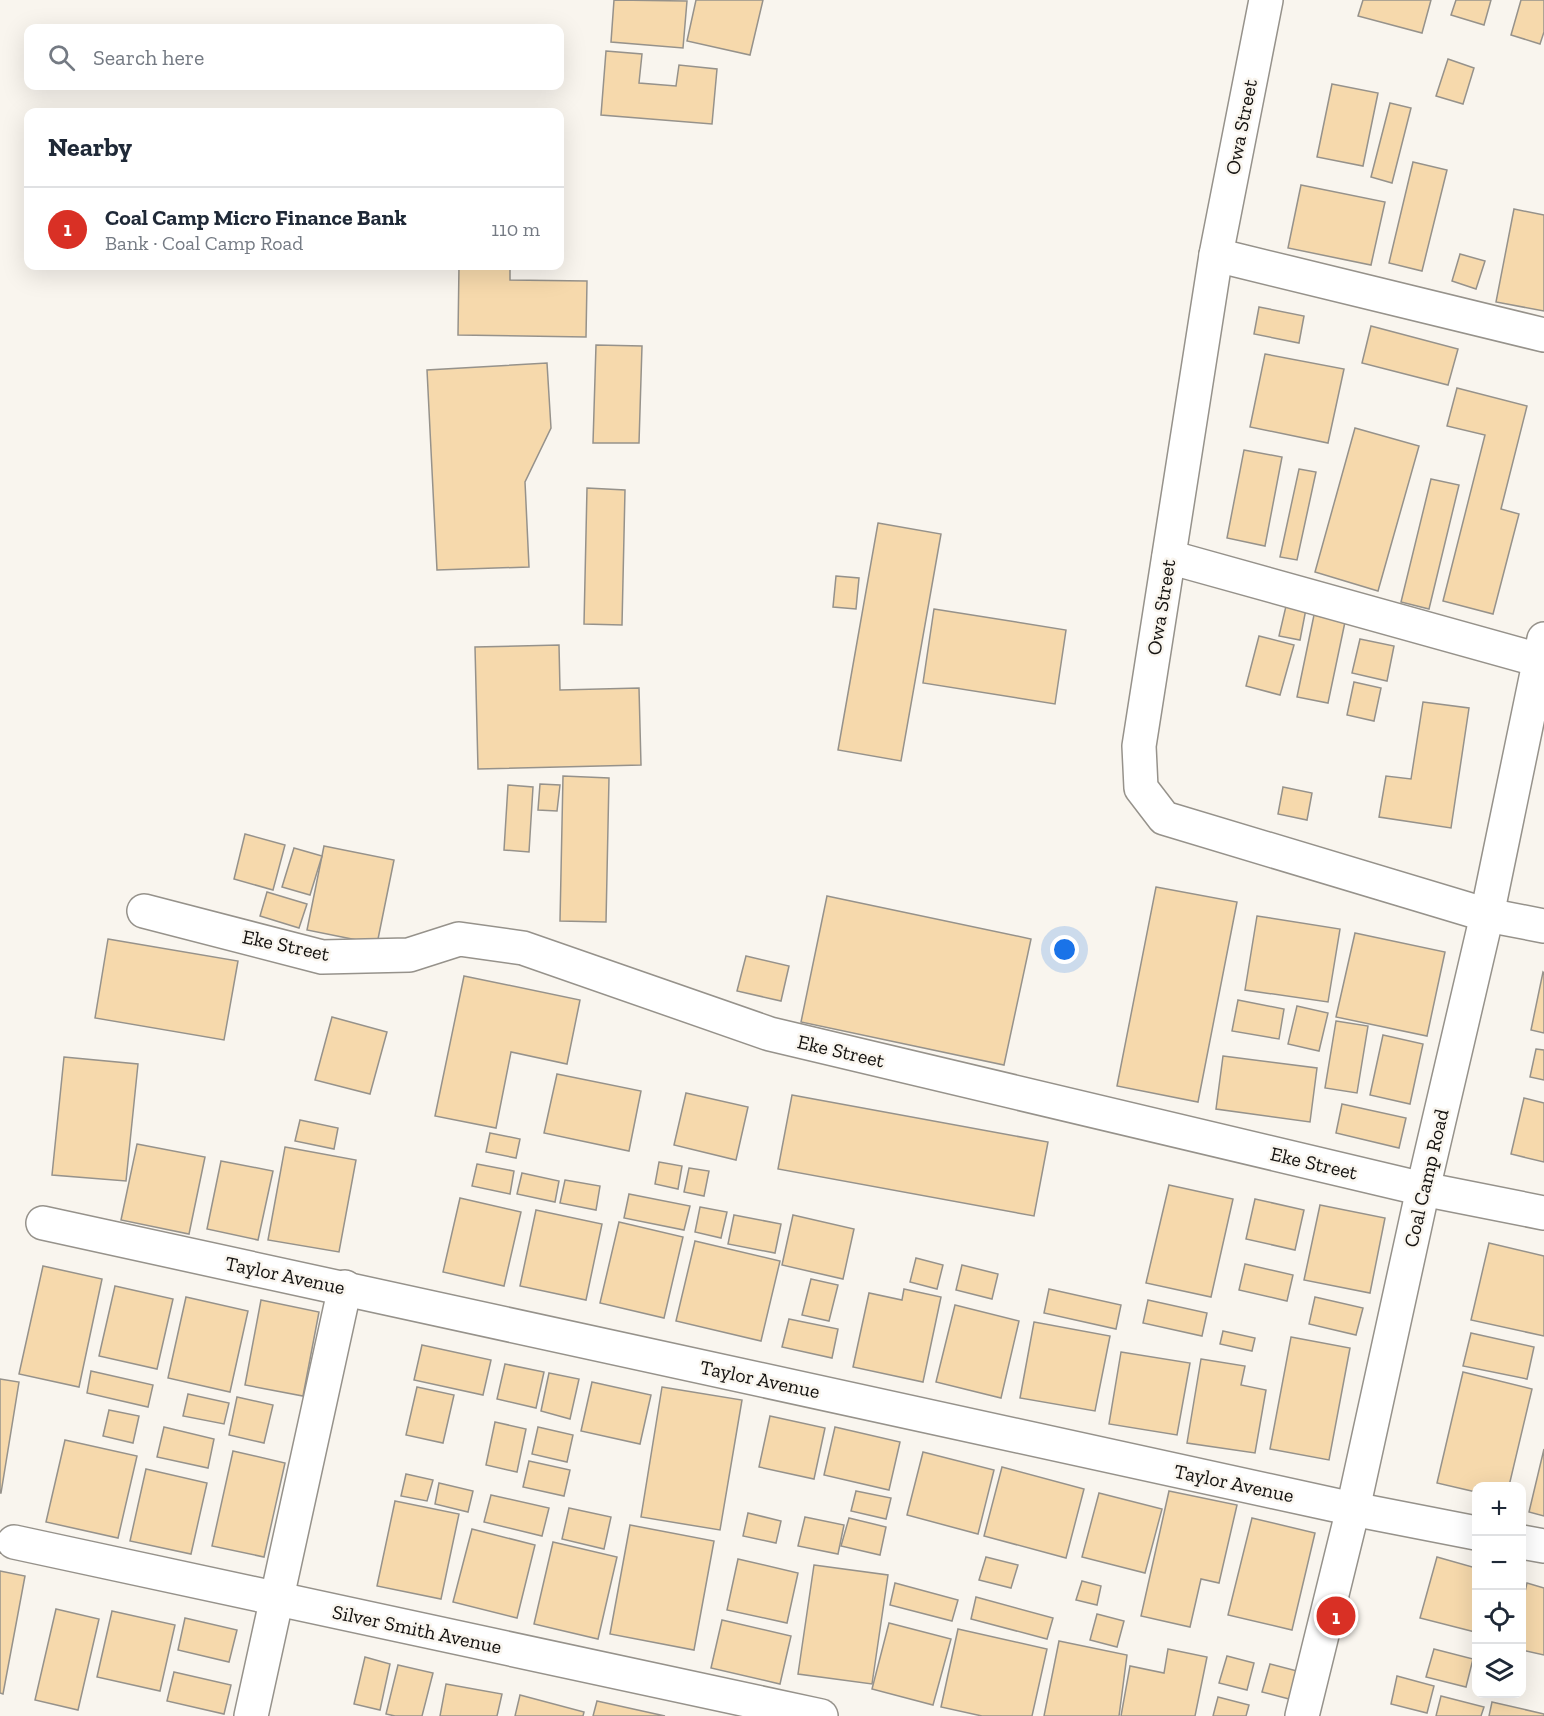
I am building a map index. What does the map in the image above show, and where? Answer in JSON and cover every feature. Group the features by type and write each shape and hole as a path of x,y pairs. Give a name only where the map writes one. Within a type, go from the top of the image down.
{"street":[{"name":"Owa Street","path":"1266,0 1216,255 1139,746 1141,788 1164,818 1487,915 1544,926"},
{"path":"1216,255 1544,335"},
{"path":"1169,557 1541,650"},
{"name":"Coal Camp Road","path":"1302,1716 1353,1509 1487,915 1541,650"},
{"name":"Eke Street","path":"144,911 322,957 409,955 459,939 523,948 770,1034 1424,1189 1544,1213"},
{"name":"Taylor Avenue","path":"44,1223 1353,1509 1472,1532"},
{"path":"251,1716 345,1287"},
{"name":"Silver Smith Avenue","path":"14,1542 821,1716"},
{"path":"1526,1543 1544,1546"}],"building":[{"path":"614,0 687,1 683,48 611,42"},
{"path":"696,0 763,0 750,55 687,41"},
{"path":"1363,0 1431,0 1422,33 1358,16"},
{"path":"1456,0 1491,0 1484,25 1451,15"},
{"path":"1521,0 1544,0 1544,32 1540,44 1511,35"},
{"path":"606,51 642,54 639,83 676,86 679,65 717,69 712,124 601,115"},
{"path":"1448,59 1474,68 1463,104 1436,96"},
{"path":"1332,84 1378,93 1363,166 1317,157"},
{"path":"1390,103 1411,108 1392,183 1371,177"},
{"path":"1413,162 1447,170 1422,271 1389,263"},
{"path":"1301,185 1385,202 1371,265 1288,248"},
{"path":"1514,209 1544,215 1544,311 1496,302"},
{"path":"1460,254 1485,261 1476,289 1452,281"},
{"path":"459,270 510,270 510,280 587,281 586,337 458,335"},
{"path":"1259,307 1304,316 1299,343 1254,334"},
{"path":"1371,326 1458,349 1448,385 1362,363"},
{"path":"596,345 642,346 639,443 593,443"},
{"path":"1265,354 1344,369 1328,443 1250,427"},
{"path":"547,363 551,428 525,482 529,567 437,570 427,370"},
{"path":"1457,388 1527,406 1501,509 1519,514 1493,614 1443,601 1485,435 1447,426"},
{"path":"1355,428 1419,446 1378,591 1315,572"},
{"path":"1244,450 1282,457 1265,546 1227,538"},
{"path":"1299,469 1316,472 1297,560 1280,557"},
{"path":"1431,479 1459,485 1429,609 1401,602"},
{"path":"587,488 625,490 622,625 584,624"},
{"path":"878,523 941,534 901,761 838,750"},
{"path":"836,576 859,578 856,609 833,607"},
{"path":"1286,606 1306,609 1300,640 1279,636"},
{"path":"934,609 1066,630 1055,704 923,683"},
{"path":"1314,615 1345,622 1328,703 1297,697"},
{"path":"1259,636 1294,645 1280,695 1246,686"},
{"path":"1360,639 1394,646 1387,681 1352,673"},
{"path":"559,645 560,690 639,688 641,765 478,769 475,647"},
{"path":"1354,682 1381,688 1374,721 1347,715"},
{"path":"1423,702 1469,708 1451,828 1379,817 1386,776 1411,779"},
{"path":"563,776 609,778 606,922 560,921"},
{"path":"540,784 560,785 557,811 538,810"},
{"path":"508,785 533,787 529,852 504,850"},
{"path":"1283,787 1312,793 1307,820 1278,814"},
{"path":"245,834 285,845 273,890 234,879"},
{"path":"324,846 394,860 377,944 307,930"},
{"path":"294,848 322,856 310,895 282,887"},
{"path":"1156,887 1237,902 1198,1102 1117,1086"},
{"path":"267,892 307,904 299,928 260,916"},
{"path":"827,896 1031,939 1004,1065 801,1022"},
{"path":"1257,916 1340,929 1328,1002 1245,990"},
{"path":"1355,933 1445,952 1427,1036 1336,1017"},
{"path":"108,939 238,961 224,1040 95,1018"},
{"path":"746,956 789,966 781,1001 737,991"},
{"path":"1544,973 1544,1033 1531,1030"},
{"path":"464,976 580,1000 567,1064 511,1052 496,1128 435,1116"},
{"path":"1238,1000 1284,1009 1279,1039 1232,1031"},
{"path":"1297,1006 1328,1013 1319,1051 1288,1044"},
{"path":"332,1017 387,1032 370,1094 315,1080"},
{"path":"1336,1021 1368,1026 1357,1093 1325,1088"},
{"path":"1383,1035 1423,1044 1410,1104 1370,1095"},
{"path":"1536,1049 1544,1050 1544,1080 1530,1077"},
{"path":"1223,1056 1317,1068 1310,1122 1216,1109"},
{"path":"64,1057 138,1064 126,1181 52,1175"},
{"path":"557,1074 641,1091 629,1151 544,1133"},
{"path":"686,1093 748,1107 736,1160 674,1145"},
{"path":"792,1095 1048,1142 1034,1216 778,1169"},
{"path":"1524,1098 1544,1103 1544,1162 1511,1154"},
{"path":"1342,1104 1406,1118 1399,1148 1336,1133"},
{"path":"300,1120 338,1128 334,1149 295,1141"},
{"path":"490,1133 520,1139 516,1158 486,1152"},
{"path":"137,1144 205,1157 189,1234 121,1220"},
{"path":"285,1147 356,1160 339,1252 268,1240"},
{"path":"221,1161 273,1171 258,1240 207,1229"},
{"path":"659,1162 682,1166 678,1189 655,1184"},
{"path":"477,1164 514,1171 510,1194 472,1186"},
{"path":"689,1168 709,1171 704,1196 684,1192"},
{"path":"522,1173 559,1181 555,1202 517,1194"},
{"path":"565,1180 600,1186 596,1210 560,1203"},
{"path":"1169,1185 1233,1199 1211,1297 1146,1283"},
{"path":"629,1194 690,1206 684,1230 624,1218"},
{"path":"460,1198 521,1212 504,1286 443,1272"},
{"path":"1255,1199 1304,1210 1295,1250 1246,1239"},
{"path":"1320,1205 1385,1218 1370,1293 1304,1280"},
{"path":"700,1207 727,1212 721,1238 695,1232"},
{"path":"536,1210 602,1224 586,1300 520,1286"},
{"path":"734,1215 781,1224 775,1253 728,1244"},
{"path":"793,1215 854,1229 843,1279 782,1265"},
{"path":"619,1222 683,1237 664,1318 600,1303"},
{"path":"695,1241 780,1261 761,1341 676,1321"},
{"path":"1489,1243 1544,1256 1544,1336 1471,1320"},
{"path":"916,1258 943,1265 937,1289 910,1282"},
{"path":"1245,1264 1293,1275 1287,1301 1239,1290"},
{"path":"962,1265 998,1274 992,1299 956,1290"},
{"path":"43,1266 102,1279 79,1387 19,1374"},
{"path":"811,1279 838,1285 829,1321 802,1315"},
{"path":"115,1286 173,1299 157,1369 99,1356"},
{"path":"904,1289 941,1297 923,1382 853,1367 869,1293 902,1300"},
{"path":"1049,1289 1121,1305 1116,1329 1044,1313"},
{"path":"186,1297 248,1311 230,1392 168,1378"},
{"path":"1315,1297 1363,1308 1356,1335 1309,1324"},
{"path":"261,1300 319,1312 303,1396 245,1385"},
{"path":"1148,1300 1207,1313 1202,1336 1143,1323"},
{"path":"955,1305 1019,1321 1001,1398 936,1382"},
{"path":"789,1319 838,1329 832,1358 782,1347"},
{"path":"1034,1322 1110,1336 1095,1411 1020,1398"},
{"path":"1223,1331 1255,1338 1252,1351 1220,1344"},
{"path":"1471,1333 1534,1347 1527,1379 1463,1366"},
{"path":"1291,1337 1350,1348 1329,1460 1270,1449"},
{"path":"422,1345 491,1360 483,1395 414,1380"},
{"path":"1121,1352 1190,1363 1177,1435 1109,1424"},
{"path":"1201,1359 1245,1366 1241,1385 1266,1390 1255,1453 1187,1443"},
{"path":"505,1364 544,1372 536,1408 497,1399"},
{"path":"91,1371 153,1385 148,1407 87,1393"},
{"path":"1463,1372 1532,1389 1510,1482 1472,1482 1472,1491 1437,1483"},
{"path":"549,1373 579,1379 570,1419 541,1411"},
{"path":"0,1379 19,1382 1,1493 0,1493"},
{"path":"592,1382 651,1395 640,1444 581,1431"},
{"path":"417,1387 454,1395 443,1443 406,1435"},
{"path":"662,1387 742,1400 720,1530 641,1517"},
{"path":"188,1394 229,1403 224,1424 183,1416"},
{"path":"237,1397 273,1405 264,1443 229,1435"},
{"path":"109,1410 139,1416 133,1443 103,1436"},
{"path":"770,1416 825,1428 814,1479 759,1467"},
{"path":"495,1422 526,1429 517,1472 486,1465"},
{"path":"164,1427 214,1439 208,1468 157,1457"},
{"path":"538,1427 573,1435 567,1462 532,1454"},
{"path":"835,1427 900,1442 889,1490 824,1475"},
{"path":"65,1440 137,1456 118,1538 46,1522"},
{"path":"1544,1449 1544,1516 1529,1512"},
{"path":"233,1451 285,1463 264,1557 212,1546"},
{"path":"923,1452 994,1470 978,1534 907,1515"},
{"path":"529,1461 570,1470 564,1496 523,1487"},
{"path":"1002,1467 1084,1489 1066,1558 984,1536"},
{"path":"146,1469 207,1483 191,1554 130,1541"},
{"path":"406,1474 433,1480 427,1501 401,1496"},
{"path":"439,1483 473,1491 468,1512 435,1504"},
{"path":"856,1491 891,1498 886,1519 851,1511"},
{"path":"1169,1491 1237,1505 1219,1583 1201,1579 1190,1627 1141,1616"},
{"path":"1099,1493 1162,1509 1145,1573 1082,1557"},
{"path":"491,1495 549,1508 542,1536 484,1522"},
{"path":"395,1501 459,1514 441,1599 377,1586"},
{"path":"569,1508 611,1517 604,1549 562,1539"},
{"path":"748,1513 781,1521 776,1543 743,1536"},
{"path":"805,1517 844,1525 838,1554 798,1546"},
{"path":"849,1518 886,1527 880,1555 841,1546"},
{"path":"1252,1518 1315,1533 1292,1630 1228,1615"},
{"path":"630,1525 714,1541 694,1650 610,1634"},
{"path":"472,1529 535,1545 517,1618 453,1602"},
{"path":"553,1542 617,1557 598,1639 534,1624"},
{"path":"986,1557 1018,1565 1011,1588 979,1580"},
{"path":"1437,1557 1472,1567 1472,1631 1420,1618"},
{"path":"738,1559 798,1573 787,1623 727,1610"},
{"path":"814,1565 888,1575 872,1684 798,1674"},
{"path":"0,1571 25,1576 3,1694 0,1693"},
{"path":"1082,1581 1101,1586 1097,1605 1076,1600"},
{"path":"895,1583 958,1600 952,1621 890,1605"},
{"path":"1527,1583 1544,1588 1544,1655 1526,1651"},
{"path":"976,1597 1053,1618 1047,1639 971,1619"},
{"path":"56,1609 99,1619 78,1710 35,1700"},
{"path":"112,1611 175,1625 160,1691 97,1677"},
{"path":"1097,1614 1124,1621 1117,1647 1090,1640"},
{"path":"185,1618 237,1630 229,1662 178,1650"},
{"path":"722,1620 791,1636 780,1684 711,1668"},
{"path":"889,1623 951,1639 933,1705 872,1689"},
{"path":"958,1629 1047,1649 1032,1716 982,1716 941,1707"},
{"path":"1059,1641 1127,1655 1119,1716 1044,1716"},
{"path":"1168,1649 1207,1657 1195,1716 1121,1716 1130,1666 1164,1673"},
{"path":"1434,1649 1472,1659 1466,1687 1426,1677"},
{"path":"1227,1656 1254,1663 1247,1690 1219,1683"},
{"path":"365,1657 390,1664 380,1710 354,1704"},
{"path":"1270,1664 1301,1672 1293,1700 1262,1692"},
{"path":"398,1665 433,1673 422,1716 386,1714"},
{"path":"174,1672 231,1685 224,1714 167,1701"},
{"path":"1397,1676 1434,1686 1427,1713 1391,1704"},
{"path":"446,1684 502,1694 497,1716 440,1716"},
{"path":"520,1695 584,1712 583,1716 515,1716"},
{"path":"1441,1696 1484,1707 1481,1716 1436,1716"},
{"path":"1218,1697 1249,1705 1246,1716 1213,1716"},
{"path":"597,1701 665,1716 593,1716"},
{"path":"1492,1702 1544,1714 1544,1716 1489,1716"}],"place":[{"name":"Coal Camp Micro Finance Bank","path":"1336,1616"}]}
